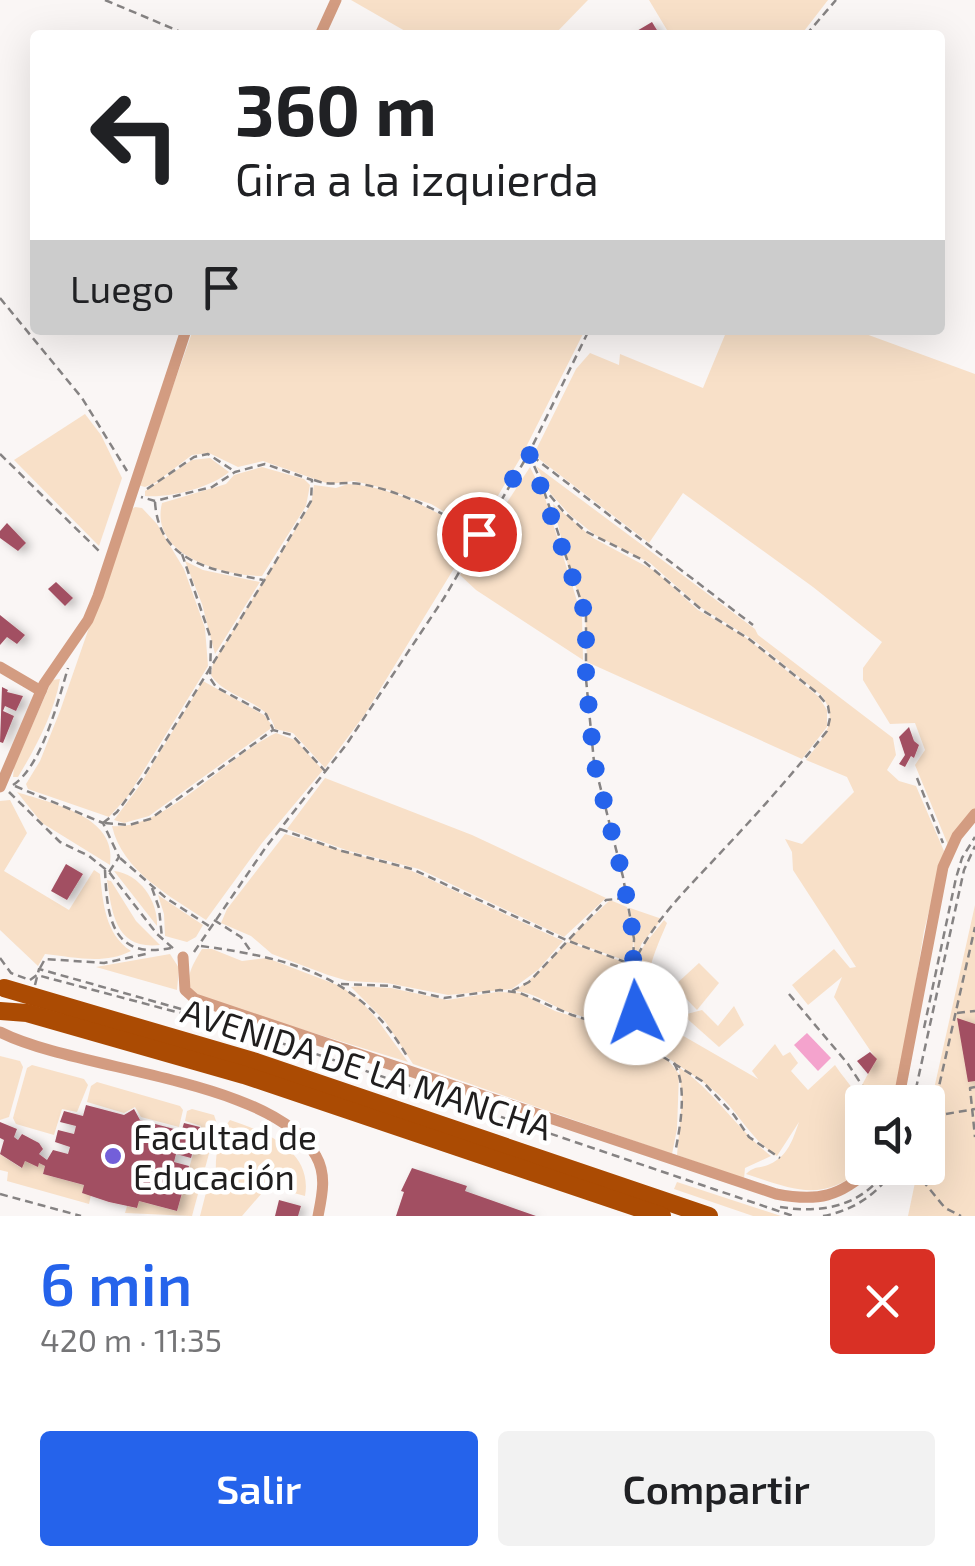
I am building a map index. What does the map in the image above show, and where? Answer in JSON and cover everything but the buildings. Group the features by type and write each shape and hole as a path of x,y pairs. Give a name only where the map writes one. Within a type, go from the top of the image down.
{"main road":[{"path":"0,1012 2,982"},
{"name":"AVENIDA DE LA MANCHA","path":"2,982 274,1068 709,1216"},
{"name":"AVENIDA DE LA MANCHA","path":"0,1012 27,1013 244,1075 662,1216"}],"street":[{"path":"322,30 336,0"},
{"path":"4,785 41,691 88,620 184,335"},
{"path":"0,667 41,691"},
{"path":"901,1085 949,853 956,836 975,814"},
{"path":"178,952 188,996 776,1194 810,1199 849,1185"},
{"path":"0,1032 219,1095 261,1111 294,1130 309,1146 321,1169 324,1189 318,1216"}],"path":[{"path":"105,0 176,30"},
{"path":"810,30 836,0"},
{"path":"0,298 30,335"},
{"path":"30,335 82,398 132,487 156,501 212,487 235,472 264,464 330,486 358,483 396,493 430,506 479,534"},
{"path":"39,969 45,959 104,963 148,953 193,954 280,829 326,771 444,598 529,453 587,335"},
{"path":"529,453 586,616 586,678 594,762 627,898 634,940 632,986 636,1013 642,1033 654,1048"},
{"path":"529,453 753,625"},
{"path":"0,454 110,561"},
{"path":"132,487 148,489 194,457 208,454 235,472"},
{"path":"103,822 117,812 143,777 312,502 312,480"},
{"path":"543,486 586,531 641,560 702,610 750,639 825,701 830,718 827,731 772,797 674,902 643,942 634,965"},
{"path":"156,501 156,515 188,561 264,580"},
{"path":"182,554 211,640 210,678 216,687 266,714 274,730"},
{"path":"4,785 22,779 44,742 70,662"},
{"path":"4,785 103,822 128,825 150,819 274,730 292,734 326,771"},
{"path":"917,778 949,853"},
{"path":"4,785 60,842 90,856 107,871 178,952"},
{"path":"103,822 119,858 210,927"},
{"path":"280,829 342,851 412,868 566,940 634,965"},
{"path":"914,1085 956,878 975,837"},
{"path":"915,1085 964,870 975,846"},
{"path":"119,858 107,871 110,917 116,933 131,947 148,953"},
{"path":"151,886 159,908 162,938"},
{"path":"342,984 392,986 444,998 510,992 529,982 606,900 627,898"},
{"path":"214,920 241,937 253,954"},
{"path":"939,1085 975,927"},
{"path":"199,946 274,958 342,984 362,999 398,1041 415,1072"},
{"path":"30,980 37,975 304,1050 793,1216"},
{"path":"510,992 618,1028 654,1048 702,1080 749,1137 780,1158"},
{"path":"789,994 862,1085"},
{"path":"954,1014 975,1011"},
{"path":"673,1159 681,1095 680,1072 674,1061"},
{"path":"975,1087 970,1088 975,1136"},
{"path":"946,1114 974,1110"},
{"path":"823,1216 846,1211 880,1185"},
{"path":"926,1185 942,1204 962,1216"},
{"path":"0,1194 81,1216"}],"shaded area":[{"path":"351,0 588,0 559,30 403,30"},
{"path":"649,0 828,0 805,30 667,30"},
{"path":"191,335 582,335 521,457 477,531 431,504 379,487 354,481 329,484 263,461 238,467 209,453 192,455 155,483 138,485"},
{"path":"725,335 869,335 975,374 975,809 948,845 915,765 925,750 915,723 890,724 863,680 863,668 882,642 683,493 649,543 535,452 576,369 590,353 619,365 620,354 703,388"},
{"path":"85,414 101,435 122,478 99,546 14,460"},
{"path":"210,458 229,472 189,491 145,496 145,491 192,460"},
{"path":"536,466 755,629 893,738 896,755 887,770 899,781 916,786 944,851 924,931 896,1085 862,1085 876,1059 834,997 842,977 808,1005 792,985 834,949 850,968 856,967 793,870 792,852 785,839 802,844 854,792 847,777 806,760 829,722 822,696 755,641 700,607 650,563 595,535 551,494"},
{"path":"262,467 304,479 310,485 306,506 262,576 210,567 178,549 167,536 161,521 162,503 226,484 234,475"},
{"path":"530,467 545,498 582,617 583,660 476,590 460,575"},
{"path":"348,484 398,495 475,534 365,714 325,768 293,733 275,729 271,719 256,705 226,689 211,675 213,663 311,504 314,485 336,488"},
{"path":"553,504 593,538 655,571 698,610 745,637 818,696 827,710 827,727 802,759 587,662 585,610 569,570"},
{"path":"142,508 157,524 184,569 205,628 208,666 128,796 109,817 28,789 26,784 60,711 130,510"},
{"path":"185,561 203,570 260,582 215,654 202,604"},
{"path":"60,679 38,742 18,777 13,777 52,680"},
{"path":"203,681 264,715 270,729 149,816 124,823 114,820 140,785"},
{"path":"276,733 295,740 323,770 262,843 206,920 163,892 137,869 117,842 112,826 153,817"},
{"path":"325,778 472,835 606,898 564,937 419,869 287,829"},
{"path":"17,792 64,807 94,824 110,848 110,865 42,823"},
{"path":"10,800 27,833 4,871 69,910 94,870 100,874 111,927 131,951 100,959 45,954 38,966 0,930 0,801"},
{"path":"285,834 410,870 563,941 538,970 512,989 448,995 387,983 348,981 272,954 251,936 221,923 227,909"},
{"path":"114,871 132,877 146,890 157,926"},
{"path":"107,880 136,921 160,945 145,945 125,936 114,917"},
{"path":"158,895 203,925 196,937 187,942 165,936"},
{"path":"610,900 627,907 632,963 568,940"},
{"path":"975,905 975,1216 908,1216 914,1185 945,1185 945,1085 935,1085"},
{"path":"630,908 662,919 635,958"},
{"path":"664,920 667,923 647,984 654,1019 758,1079 752,1071 775,1044 783,1056 790,1052 798,1063 791,1071 808,1090 835,1065 850,1085 845,1085 845,1180 820,1190 806,1190 746,1174 781,1156 799,1122 777,1156 718,1094 648,1040 636,1009 633,976 647,942"},
{"path":"567,942 632,965 632,999 646,1041 515,991"},
{"path":"202,949 242,961 267,958 340,986 376,1018 408,1062 196,997 189,979"},
{"path":"170,954 179,968 177,990 96,967"},
{"path":"699,963 719,983 697,1010 674,986"},
{"path":"351,987 391,988 447,1000 497,992 520,993 555,1011 635,1039 667,1059 679,1074 672,1154 413,1064 385,1021"},
{"path":"734,1006 744,1025 719,1047 683,1015 702,1010 718,1026"},
{"path":"807,1033 831,1058 818,1071 794,1045"},
{"path":"0,1056 20,1061 23,1067 9,1117 0,1120"},
{"path":"32,1065 84,1079 88,1085 77,1112 62,1109 54,1135 16,1124 13,1118 27,1068"},
{"path":"679,1067 771,1156 745,1168 744,1179 677,1155 682,1100"},
{"path":"97,1082 180,1106 183,1110 179,1127 141,1117 135,1107 124,1113 87,1102 91,1086"},
{"path":"187,1111 214,1115 217,1124 192,1216 125,1213 127,1206 136,1208 139,1201 177,1211 201,1126 185,1121"},
{"path":"230,1120 272,1137 294,1155 306,1180 305,1196 268,1186 242,1216 200,1216 211,1173 216,1173 220,1138"},
{"path":"0,1154 21,1168 25,1161 37,1166 39,1163 45,1166 43,1174 84,1185 82,1193 91,1195 89,1204 7,1181 8,1172 0,1170"},
{"path":"677,1182 781,1216 753,1216 674,1189"}],"place":[{"name":"Facultad de Educación","path":"113,1156"}],"route":[{"path":"479,534 529,453 586,616 586,678 592,706 594,762 623,877 634,940 632,986 636,1013"}]}
